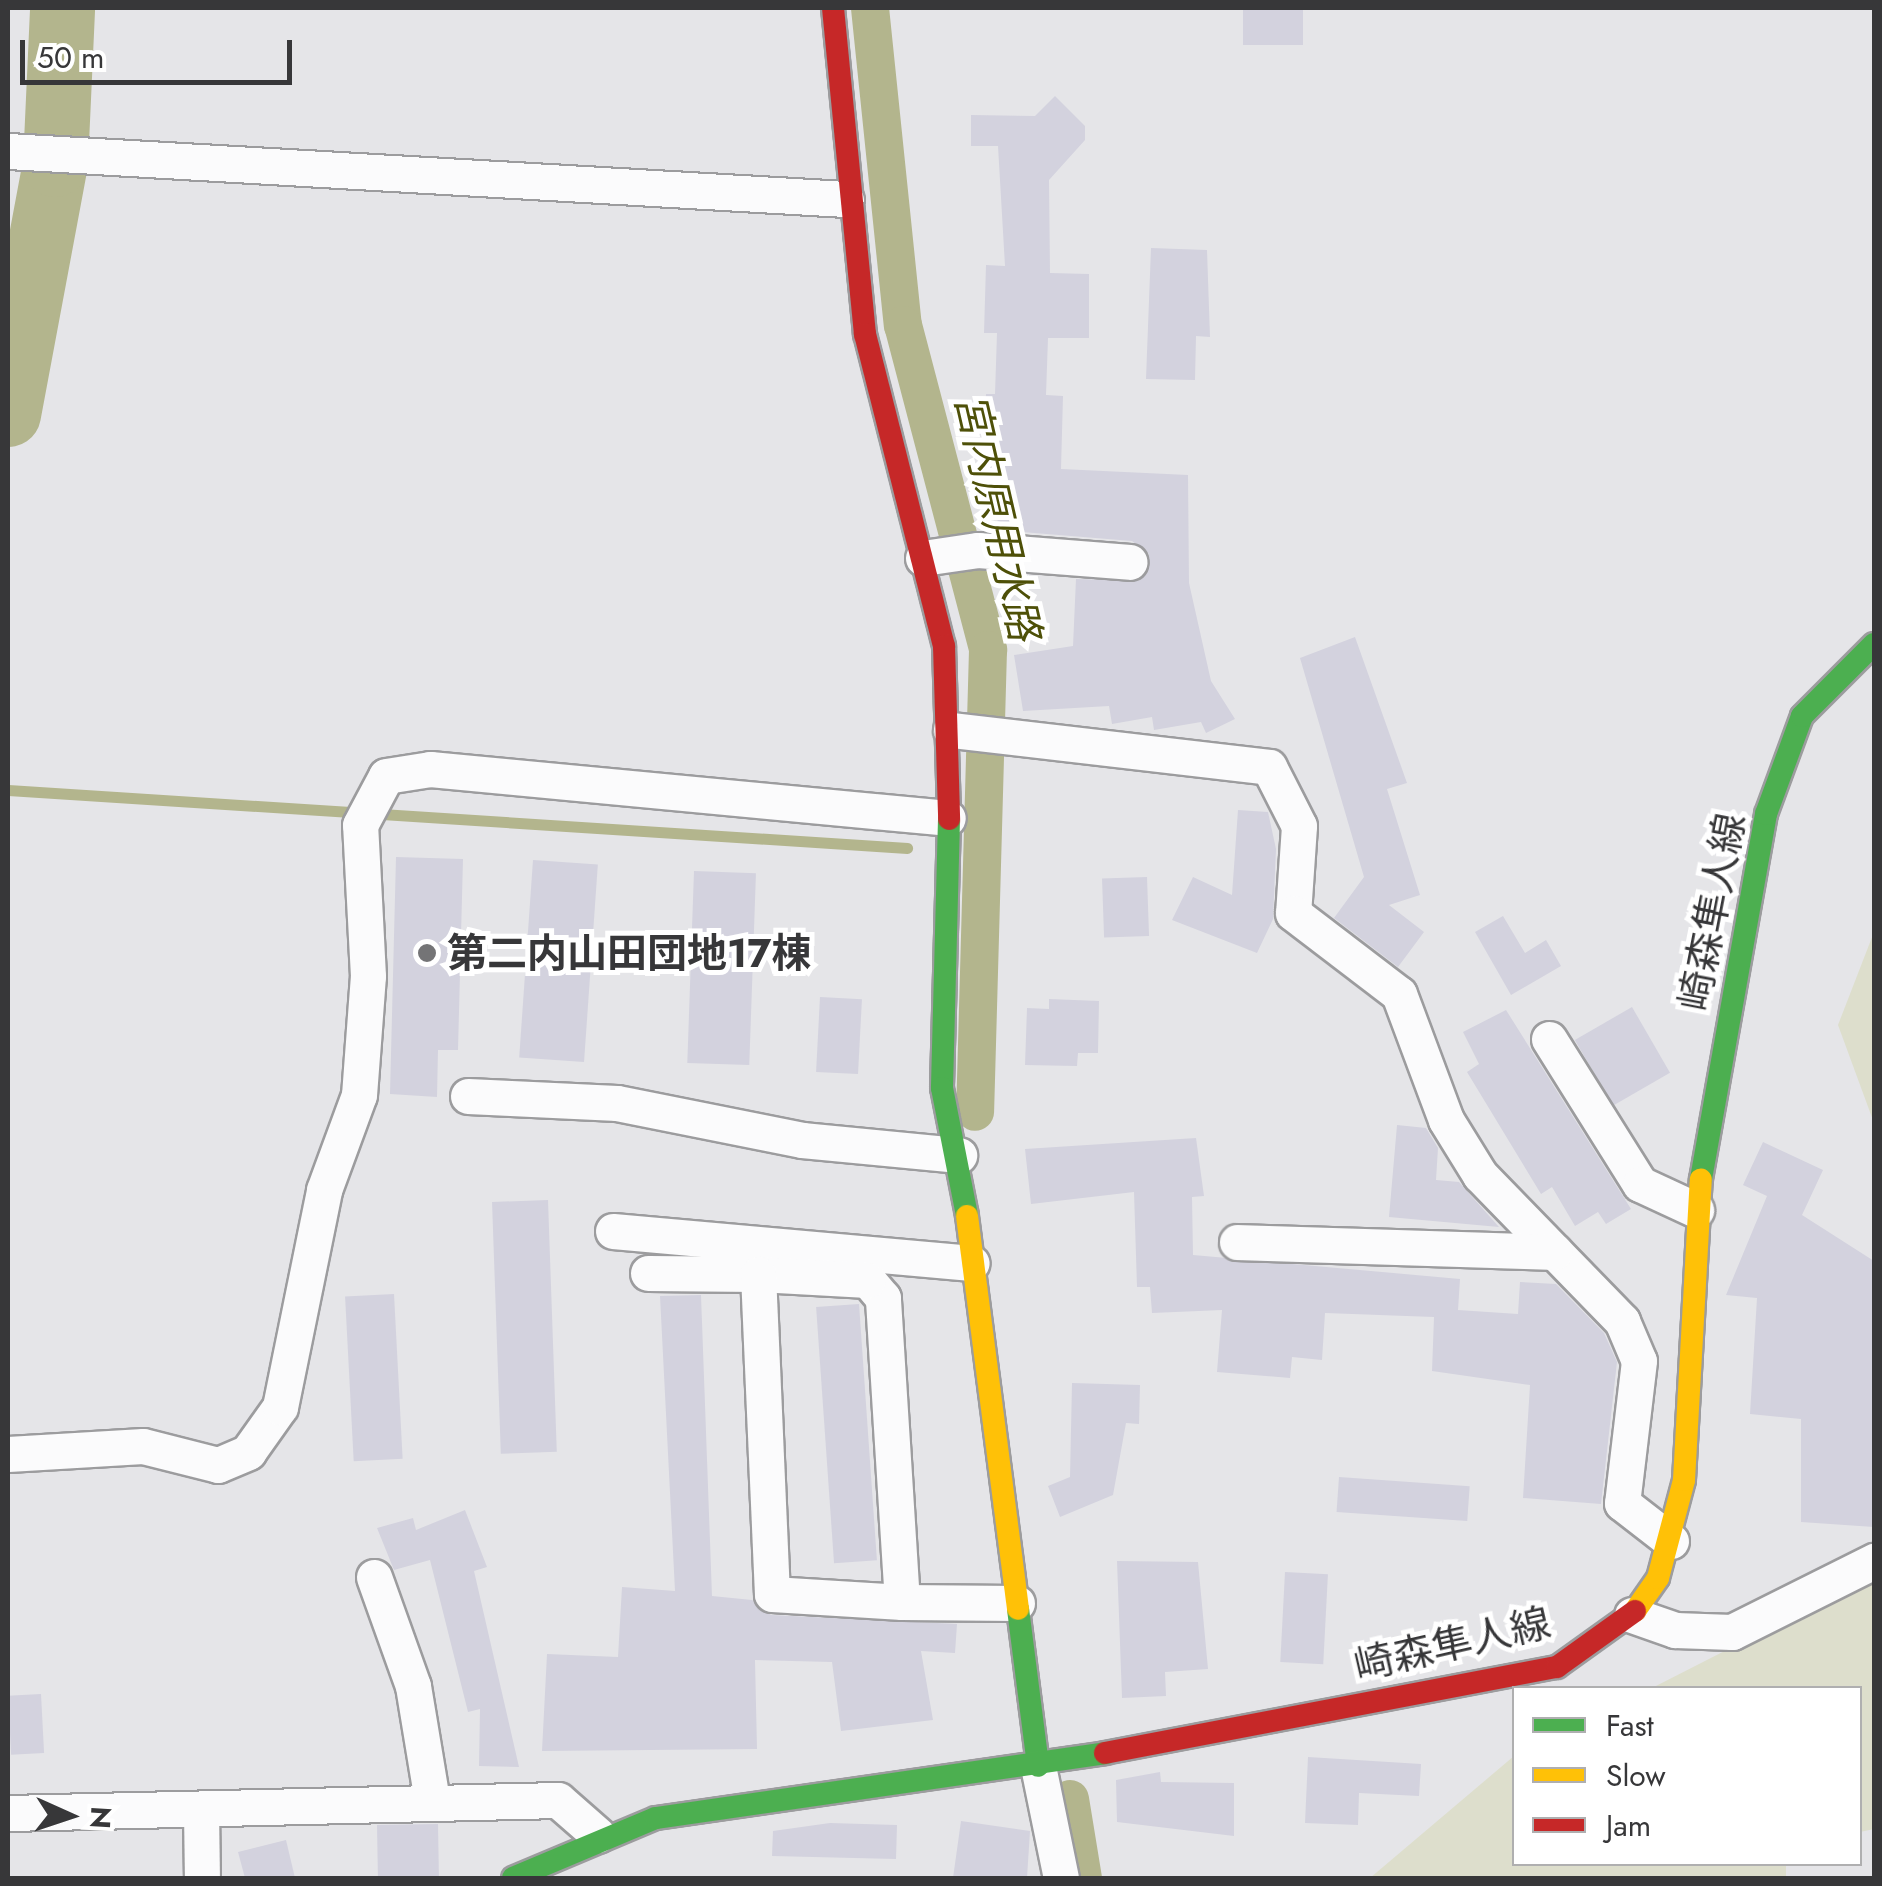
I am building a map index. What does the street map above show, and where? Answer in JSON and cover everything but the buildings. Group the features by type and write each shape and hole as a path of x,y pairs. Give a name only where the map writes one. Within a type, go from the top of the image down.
{"main road":[{"path":"833,8 846,199 865,334 931,556 960,730 948,818 942,1088 959,1155 1038,1766"},
{"name":"崎森隼人線","path":"513,1878 598,1835 656,1818 1038,1766 1557,1667 1632,1615 1671,1541 1692,1422 1696,1210 1766,814 1802,716 1874,644"}],"street":[{"path":"17,152 846,199"},
{"path":"931,556 978,550 1130,562"},
{"path":"960,730 1269,767 1299,826 1293,914 1399,994 1446,1120 1480,1175 1622,1321 1634,1348 1622,1503 1671,1541"},
{"path":"8,1454 143,1446 218,1465 248,1452 280,1408 324,1190 358,1095 368,976 366,811 386,776 430,769 948,818"},
{"path":"1548,1039 1640,1184 1696,1210"},
{"path":"468,1096 617,1102 802,1140 959,1155"},
{"path":"613,1232 972,1263"},
{"path":"1238,1242 1555,1252"},
{"path":"648,1273 868,1280 882,1298 902,1602"},
{"path":"758,1274 772,1594 902,1602 1017,1603"},
{"path":"1632,1615 1675,1630 1732,1632 1874,1561"},
{"path":"374,1577 413,1686 432,1801"},
{"path":"1038,1766 1061,1878"},
{"path":"8,1812 558,1800 598,1835"},
{"path":"201,1810 202,1878"}],"green space":[{"path":"1874,932 1874,1123 1838,1025"},
{"path":"1874,1575 1874,1829 1862,1832 1862,1686 1656,1686"},
{"path":"1512,1758 1512,1866 1786,1866 1786,1878 1370,1878"}],"waterway":[{"path":"8,414 55,164 62,8"},
{"name":"宮内原用水路","path":"870,8 903,325 988,650 975,1112"},
{"path":"8,790 907,848"},
{"name":"宮内原用水路","path":"976,854 987,855"},
{"name":"宮内原用水路","path":"1070,1799 1083,1878"}],"traffic: fast":[{"path":"1701,1179 1766,814 1802,716 1874,644"},
{"path":"949,819 942,1088 967,1216"},
{"path":"1018,1609 1038,1766"},
{"path":"513,1878 656,1818 1105,1753"}],"traffic: slow":[{"path":"1635,1611 1658,1578 1684,1480 1701,1179"},
{"path":"967,1216 1018,1609"}],"traffic: jam":[{"path":"833,8 865,334 944,646 949,819"},
{"path":"1105,1753 1557,1667 1635,1611"}],"place":[{"name":"第二内山田団地17棟","path":"427,953"}]}
